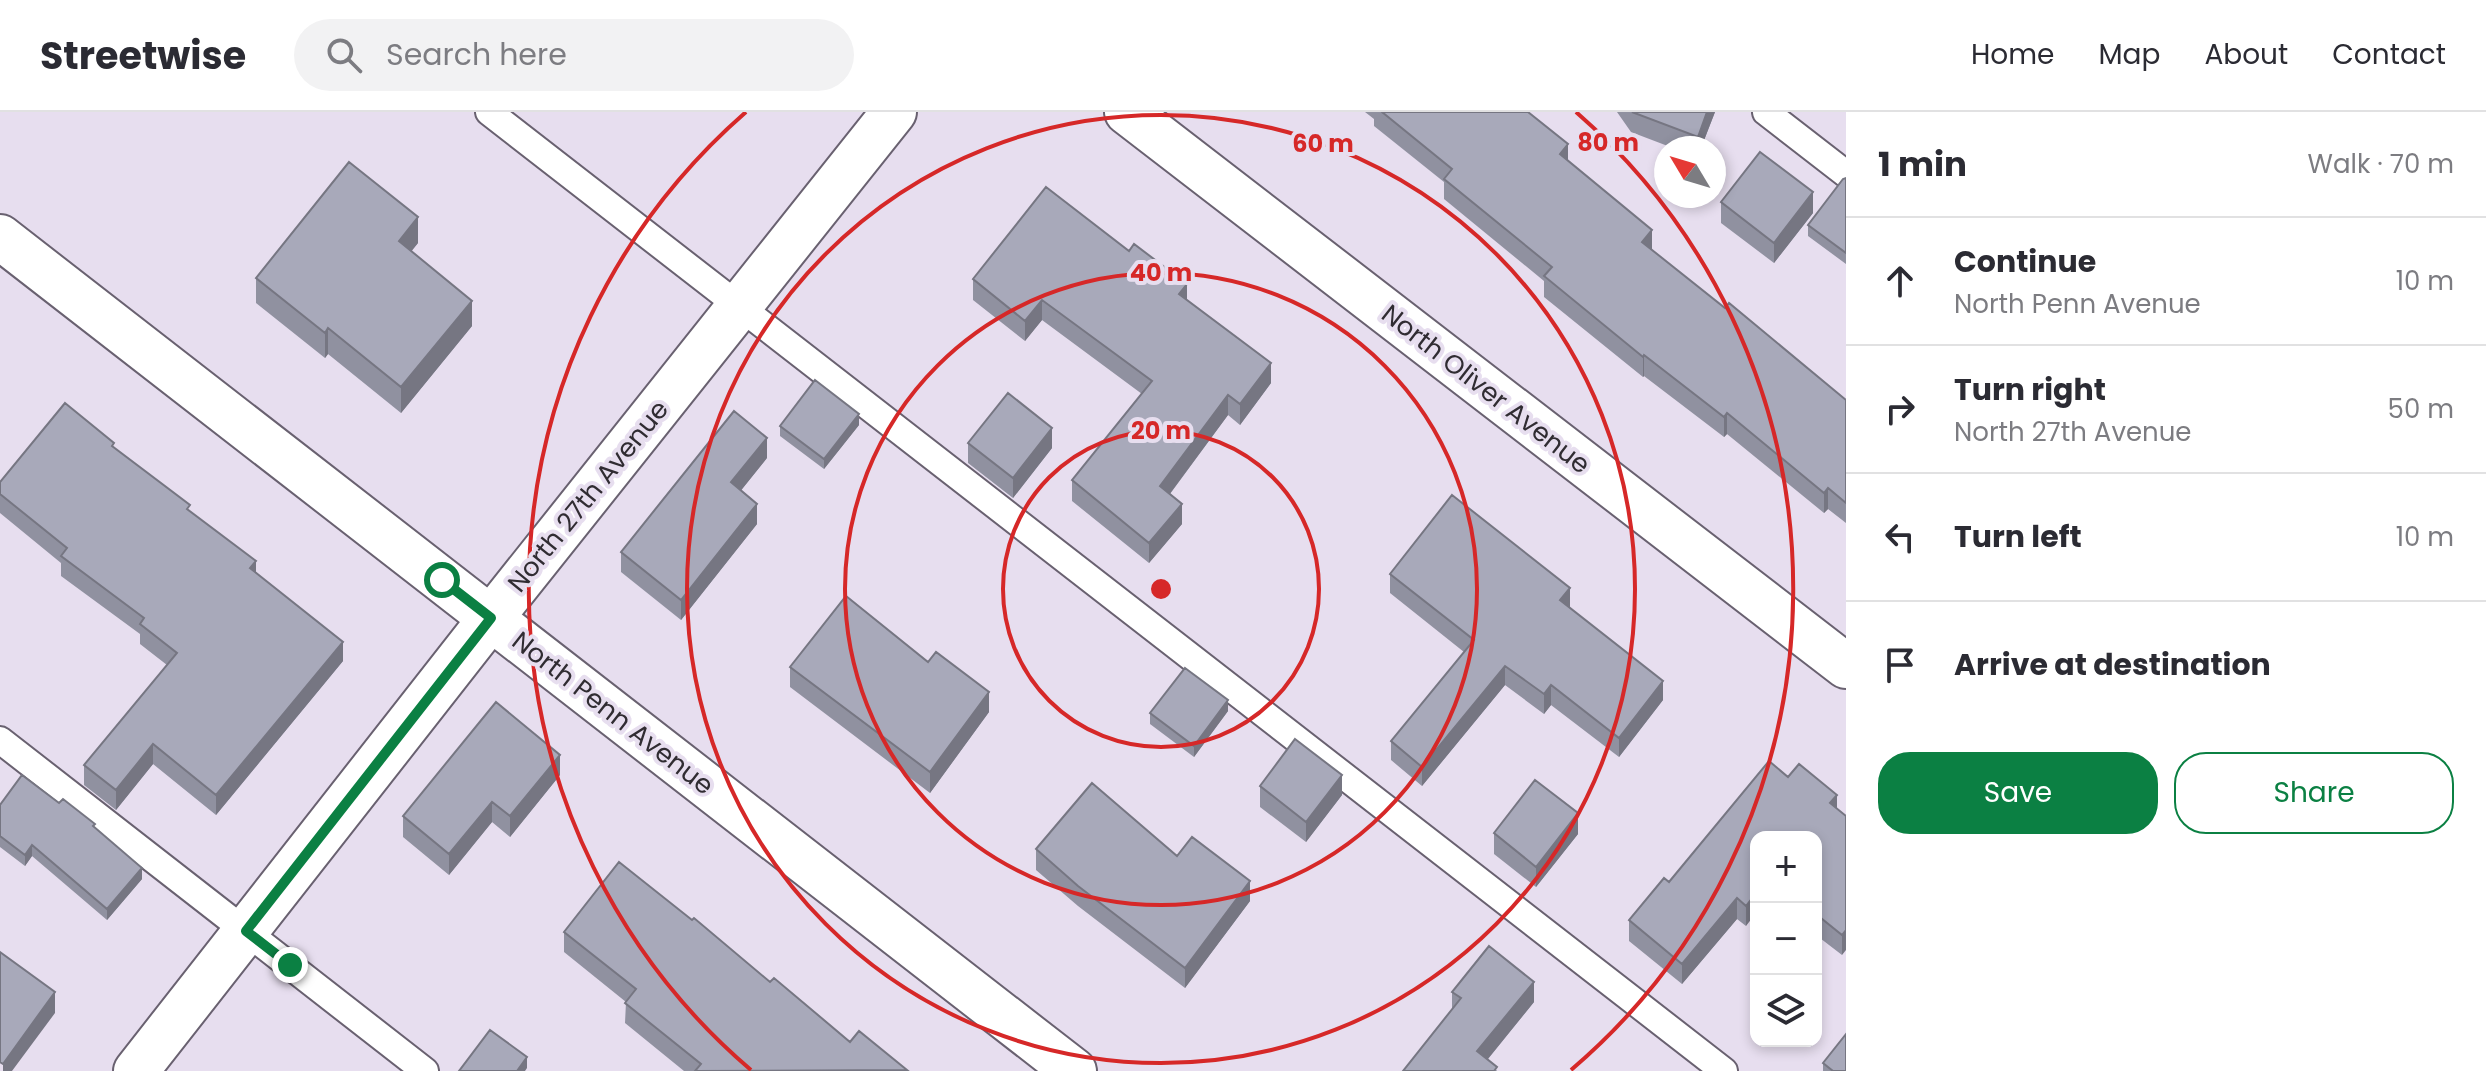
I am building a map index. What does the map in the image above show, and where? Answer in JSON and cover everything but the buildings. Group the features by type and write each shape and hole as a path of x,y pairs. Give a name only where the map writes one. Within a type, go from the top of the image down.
{"street":[{"name":"North 27th Avenue","path":"136,1071 894,112"},
{"name":"North Oliver Avenue","path":"1127,112 1846,666"},
{"name":"North Penn Avenue","path":"0,237 1074,1071"}],"lane":[{"path":"489,112 1724,1071"},
{"path":"1766,112 1846,174"},
{"path":"0,740 425,1071"}],"route":[{"path":"290,965 246,931 491,618 442,580"}]}
